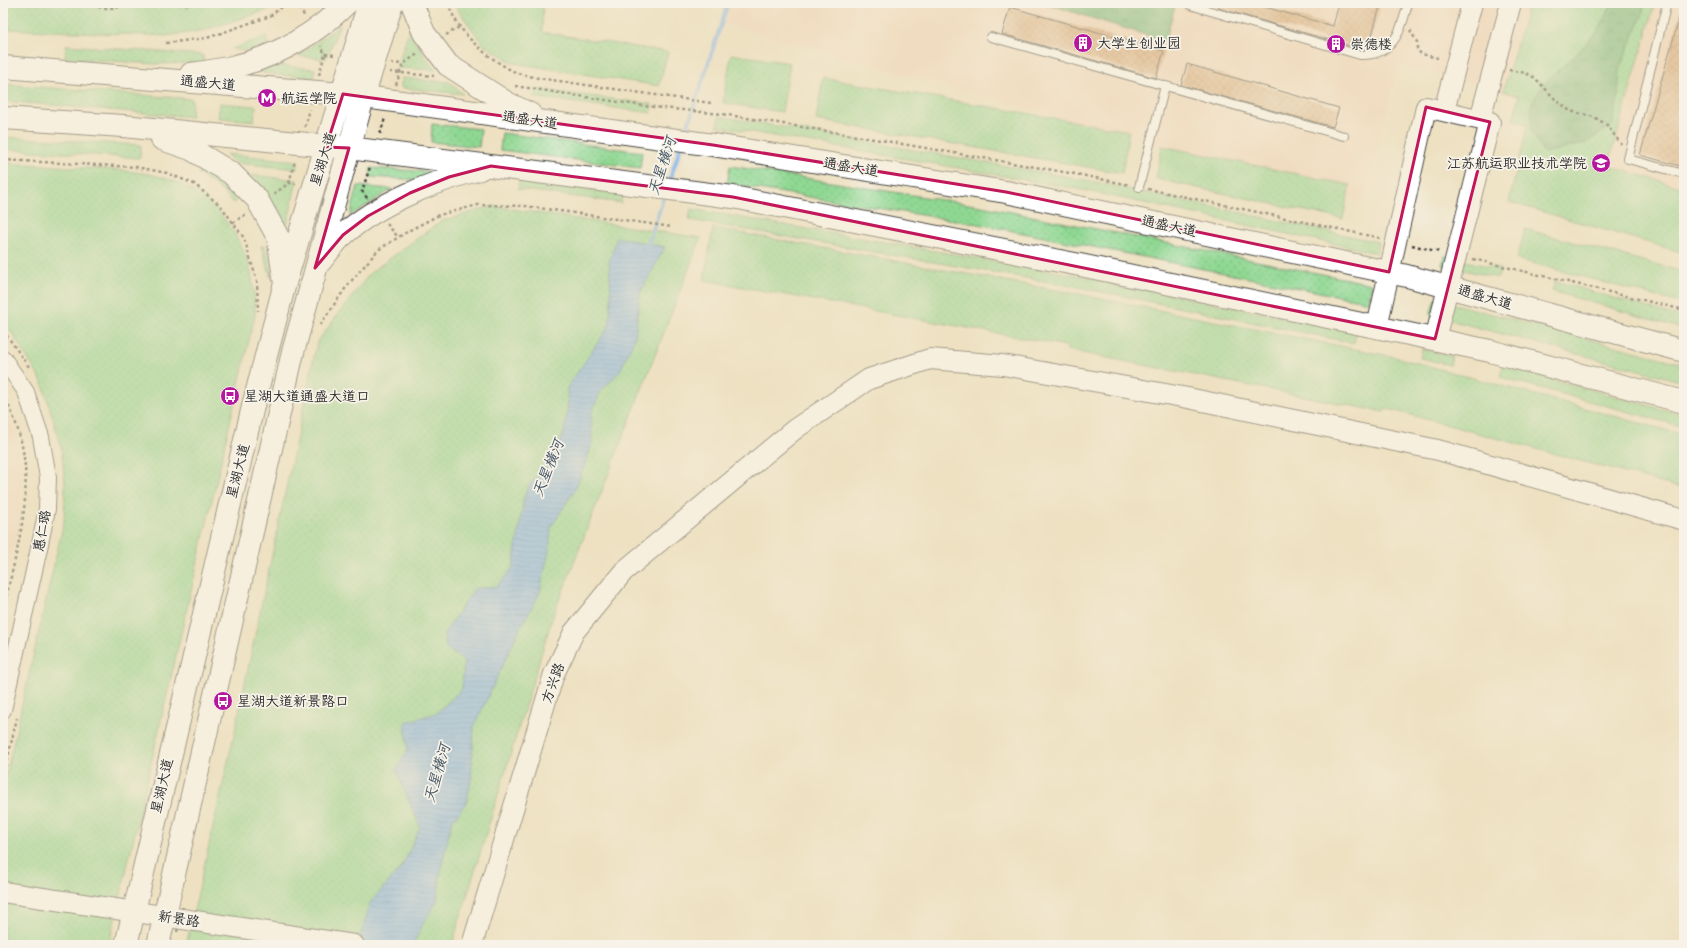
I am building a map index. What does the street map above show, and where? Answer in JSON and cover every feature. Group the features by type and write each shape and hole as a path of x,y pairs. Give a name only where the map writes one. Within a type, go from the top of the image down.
{"main road":[{"path":"130,77 184,75 236,66 278,52 330,20 347,3"},
{"name":"星湖大道","path":"158,945 175,919 293,352 349,148 353,96 369,3"},
{"name":"星湖大道","path":"126,945 252,409 285,284 326,147 353,96 392,3"},
{"path":"412,3 424,33 448,65 507,103 548,123"},
{"name":"通盛大道","path":"3,67 353,96 713,145 1006,192 1389,272 1684,352"},
{"path":"3,118 123,126 326,147 349,148 733,197 1034,256 1435,339 1490,351 1684,402"},
{"path":"123,126 191,149 231,174 257,199 278,237 285,284"},
{"path":"315,268 343,235 378,211 410,193 449,177 491,166"}],"street":[{"path":"1444,111 1472,3"},
{"path":"1480,120 1511,3"},
{"path":"1376,327 1426,106 1490,122 1435,339"},
{"name":"惠仁璐","path":"3,358 26,392 41,437 48,477 47,509 42,537 3,710"},
{"name":"方兴路","path":"472,945 554,674 574,632 624,571 795,429 869,379 930,359 1003,365 1050,373 1188,398 1438,450 1684,520"},
{"name":"新景路","path":"3,892 354,945"}],"lane":[{"path":"1190,3 1190,6 1360,55 1371,55 1386,48 1398,37 1408,3"},
{"path":"1667,3 1628,159 1684,174"},
{"path":"991,37 1344,136"},
{"path":"1139,187 1165,86"}],"path":[{"path":"87,3 95,7 120,8 135,3"},
{"path":"167,3 187,5 195,3"},
{"path":"166,43 206,38 270,16 287,3"},
{"path":"448,3 452,13 478,48 512,71 538,78 711,103"},
{"path":"1404,19 1417,42 1417,49 1421,54 1438,58"},
{"path":"398,237 362,191 402,64 461,26"},
{"path":"1506,69 1530,76 1554,99 1570,111 1594,117 1607,125 1620,142 1628,159"},
{"path":"644,106 722,114 1074,173 1456,255 1684,310"},
{"path":"3,160 136,166 167,173 194,184 221,206 244,238 257,281 257,317"},
{"path":"318,328 347,286 378,250 398,237 439,215 478,205 525,206 672,228"},
{"path":"3,395 22,439 27,479 23,522 3,611"},
{"path":"175,919 184,900"}],"highlighted area":[{"path":"343,94 713,145 1006,192 1389,272 1426,107 1490,122 1435,339 733,197 491,166 449,177 410,193 368,216 343,235 315,268 349,148 326,147"}],"shaded area":[{"name":"江苏航运职业技术学院","path":"728,3 1684,3 1684,253 1509,202 1528,124 1513,120 1519,96 1399,65 1363,203 721,23"},
{"path":"3,402 17,438 22,479 19,522 3,593"}],"green space":[{"path":"3,3 275,3 267,10 206,30 166,36 3,29"},
{"path":"455,3 543,3 542,32 668,52 659,86 513,63 484,45 458,10"},
{"path":"1044,3 1176,3 1165,41"},
{"path":"1529,3 1655,3 1608,166 1684,188 1684,253 1509,202 1528,124 1513,120 1519,96 1503,91"},
{"path":"1612,3 1644,3 1643,13 1620,68 1618,99 1612,126 1585,143 1544,153 1531,131 1532,102 1548,79 1574,57 1598,31"},
{"path":"340,25 326,59 298,56"},
{"path":"409,29 427,60 436,70 397,68"},
{"path":"266,36 269,44 250,51 232,49"},
{"path":"66,45 203,55 204,63 155,64 65,58"},
{"path":"731,54 790,63 782,112 723,103"},
{"path":"276,65 315,69 314,78 263,73 264,69"},
{"path":"401,78 449,82 463,94 401,88"},
{"path":"823,78 1129,131 1122,173 816,120"},
{"path":"3,84 192,99 191,117 3,101"},
{"path":"535,89 652,104 651,113 534,97"},
{"path":"220,103 256,106 254,121 218,118"},
{"path":"719,116 1086,180 1378,242 1376,253 1083,190 717,126"},
{"path":"432,124 481,129 479,147 431,142"},
{"path":"502,133 642,152 640,168 500,150"},
{"path":"3,137 141,145 140,158 3,149"},
{"path":"1162,146 1350,185 1343,219 1156,179"},
{"path":"226,154 298,161 297,169 235,163"},
{"path":"3,163 126,171 164,178 182,185 198,194 214,207 228,224 246,256 254,290 255,315 109,945 3,945 3,788 64,521 65,482 61,446 42,382 3,321"},
{"path":"730,166 981,206 1372,284 1369,302 978,224 727,184"},
{"path":"371,168 432,172 418,180 370,177"},
{"path":"199,171 217,177 240,197 234,203 214,184 198,174"},
{"path":"251,175 297,180 287,226 271,201"},
{"path":"519,180 622,194 621,203 518,189"},
{"path":"358,186 392,189 350,216"},
{"path":"493,206 701,238 553,616 452,945 186,945 234,735 317,342 370,273 441,221"},
{"path":"691,209 1081,276 1356,332 1354,343 1078,287 689,220"},
{"path":"713,228 1078,294 1395,357 1684,435 1684,489 1385,408 1384,412 1067,350 1067,346 704,280"},
{"path":"1525,229 1684,272 1684,304 1517,259"},
{"path":"264,245 271,265 271,278 261,246"},
{"path":"1444,256 1500,269 1498,278 1442,265"},
{"path":"1555,281 1684,318 1684,329 1552,291"},
{"path":"1435,299 1684,364 1684,382 1430,315"},
{"path":"1422,349 1452,356 1450,365 1420,358"},
{"path":"1503,366 1684,415 1684,427 1500,377"}],"water":[{"path":"617,237 665,247 640,293 635,337 620,371 601,391 591,414 592,444 576,488 551,527 549,551 539,595 520,628 474,727 471,779 467,802 452,821 441,868 437,901 421,927 413,945 358,945 370,903 402,867 420,827 396,770 408,750 405,722 437,713 462,689 464,661 446,648 444,634 474,589 497,586 513,568 524,497 530,484 547,466 564,434 568,403 567,388 609,326 611,297 609,262"}],"building":[{"name":"崇德楼","path":"1220,3 1261,3 1261,6 1333,26 1339,3 1381,3 1368,49 1361,49 1218,8"},
{"name":"大学生创业园","path":"1010,7 1164,51 1156,78 1002,34"},
{"path":"1681,12 1684,12 1684,167 1640,155"},
{"name":"大学生创业园","path":"1187,64 1339,108 1333,127 1181,85"}],"waterway":[{"name":"天星横河","path":"685,134 728,3"},
{"name":"天星横河","path":"669,182 681,146"},
{"name":"天星横河","path":"647,248 664,196"}],"place":[{"name":"大学生创业园","path":"1083,43"},
{"name":"崇德楼","path":"1336,44"},
{"name":"航运学院","path":"267,98"},
{"name":"江苏航运职业技术学院","path":"1601,163"},
{"name":"星湖大道通盛大道口","path":"230,396"},
{"name":"星湖大道新景路口","path":"223,701"}]}
